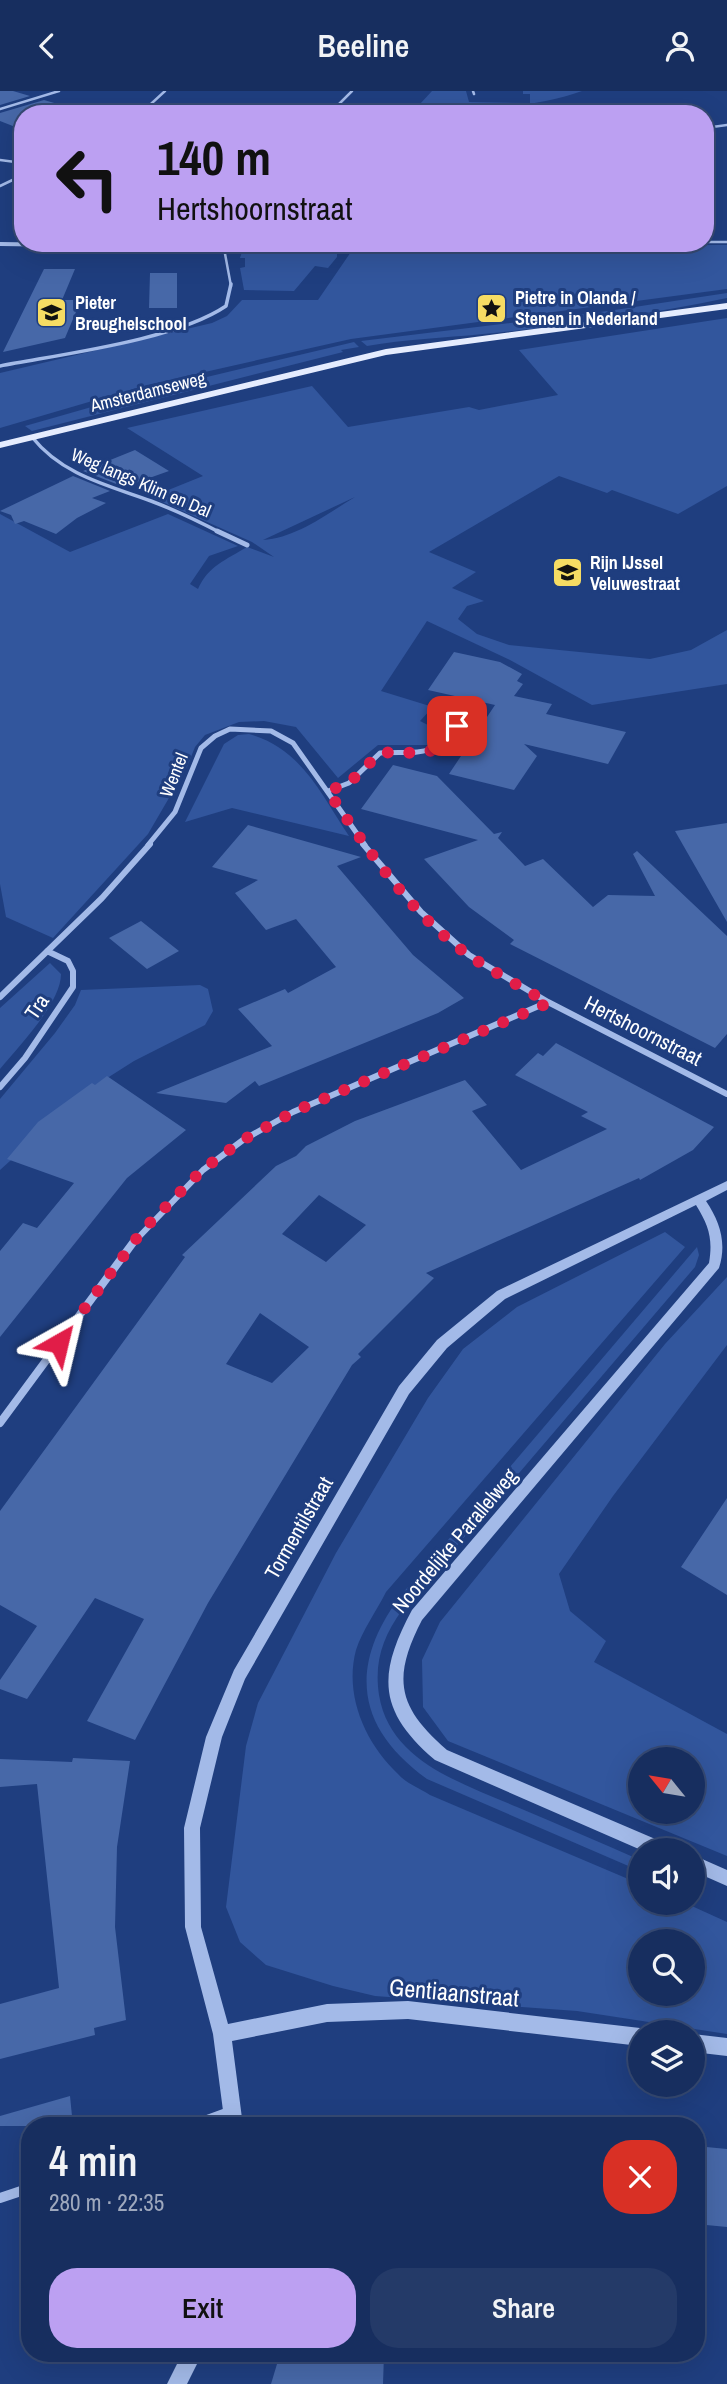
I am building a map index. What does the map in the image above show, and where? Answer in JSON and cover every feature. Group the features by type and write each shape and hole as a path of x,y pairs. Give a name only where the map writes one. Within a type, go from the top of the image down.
{"main road":[{"name":"Amsterdamseweg","path":"0,445 304,372 425,353 448,345 727,304"}],"street":[{"path":"42,91 51,94"},
{"path":"0,109 59,91"},
{"path":"150,105 165,91"},
{"path":"337,105 352,91"},
{"path":"0,366 185,326 217,313 226,305 230,294 226,252"},
{"name":"Weg langs Klim en Dal","path":"32,437 43,452 64,467 166,507 247,545"},
{"path":"328,791 349,783 380,753 428,752 444,745 457,726"},
{"name":"Wentel","path":"0,997 102,898 160,832 175,812 201,748 215,736 230,729 271,731 293,743 362,842 383,866"},
{"name":"Hertshoornstraat","path":"383,866 421,912 469,955 548,1003 727,1094"},
{"name":"Tra","path":"0,1087 25,1058 73,987 73,971 68,961 47,951"},
{"path":"0,1423 142,1231 202,1170 243,1140 293,1112 548,1003"},
{"path":"698,1199 727,1185"},
{"name":"Noordelijke Parallelweg","path":"633,1838 441,1755 423,1742 409,1723 396,1699 394,1672 401,1641 417,1615 715,1265 720,1240 714,1224 698,1199"},
{"name":"Tormentilstraat","path":"222,2035 192,1927 192,1828 214,1737 239,1675 324,1525 404,1390 442,1344 501,1295 698,1199"},
{"path":"705,1868 727,1878"},
{"name":"Gentiaanstraat","path":"222,2035 327,2014 408,2010 628,2036"},
{"path":"222,2035 233,2117"},
{"path":"705,2044 727,2047"},
{"path":"0,2198 21,2191"},
{"path":"177,2384 188,2362"}],"shaded area":[{"path":"432,91 466,91 469,102 530,103 530,94 523,94 523,91 582,91 522,105 419,105"},
{"path":"714,245 727,245 727,289 351,339 147,385 0,428 0,373 212,323 227,316 242,300 318,300 351,252 714,252"},
{"path":"242,252 337,252 337,257 328,268 315,266 294,291 244,290 240,268 245,267 245,258 240,258"},
{"path":"727,293 727,298 575,324 367,346 361,341 608,311"},
{"path":"727,318 727,486 678,514 612,490 607,493 559,476 429,552 476,572 452,588 484,601 467,606 458,619 477,634 509,645 650,659 691,650 727,630 727,684 592,705 510,660 427,621 381,691 433,707 420,721 436,729 434,739 427,745 378,745 338,778 296,727 264,721 239,722 205,735 195,747 187,767 148,834 53,938 6,917 0,884 0,514 70,552 168,514 238,546 209,556 190,584 198,589 212,569 247,547 274,557 252,542 151,497 203,476 127,428 312,386 348,427 469,407 479,410 558,395 519,350","holes":["355,497 299,530 263,540"]},
{"path":"354,342 359,347 32,431 25,426 144,392"},
{"path":"249,734 283,750 296,762 319,789 349,836 232,808 185,822 224,744 238,735"},
{"path":"50,963 61,974 54,998 38,1024 0,1069 0,1008"},
{"path":"200,985 208,989 213,1011 205,1025 134,1061 90,1089 0,1170 0,1099 55,1033 75,1005 81,990"},
{"path":"665,1232 685,1247 386,1592 356,1650 353,1684 355,1701 367,1733 386,1762 405,1780 430,1795 628,1879 628,1915 705,1915 705,1912 727,1922 727,2034 705,2031 705,2020 636,2020 577,2011 375,1996 333,1986 266,1965 240,1942 226,1907 246,1746 258,1703 336,1553 428,1398 463,1349 517,1307"},
{"path":"697,1247 699,1255 695,1267 402,1610 385,1640 379,1660 379,1695 386,1718 397,1737 413,1754 452,1779 628,1855 628,1866 427,1779 403,1759 385,1738 373,1716 367,1693 367,1669 373,1645 402,1594"},
{"path":"727,1277 727,1345 613,1496 559,1574 570,1611 606,1641 594,1662 727,1734 727,1856 705,1847 705,1838 683,1838 649,1824 705,1824 705,1747 628,1747 628,1815 448,1741 423,1707 422,1660 440,1622 665,1344"}],"building":[{"path":"0,91 13,91 30,96 0,105"},
{"path":"44,100 61,105 27,105"},
{"path":"14,109 14,126 0,121 0,113"},
{"path":"44,269 75,269 62,300 81,300 65,338 3,352"},
{"path":"150,273 177,273 177,308 149,308"},
{"path":"135,450 169,471 124,487 83,471"},
{"path":"73,476 110,491 92,498 106,503 77,518 56,534 24,521 15,524 11,515 0,511"},
{"path":"454,652 500,662 522,674 517,681 523,684 514,696 552,704 546,714 626,732 608,764 524,744 537,756 514,790 449,774 495,705 428,690"},
{"path":"393,765 437,776 494,834 502,832 498,838 525,866 543,859 593,907 608,895 655,896 633,854 637,851 727,936 727,1034 715,1048 510,944 514,940 469,907 424,859 478,840 361,809"},
{"path":"727,823 727,922 675,831"},
{"path":"248,825 361,857 337,866 413,955 464,998 438,1013 259,1086 255,1081 226,1103 156,1093 272,1046 238,1009 285,989 288,993 336,967 296,919 266,930 235,893 258,880 212,867"},
{"path":"141,921 179,951 147,969 109,938"},
{"path":"556,1043 714,1127 693,1150 640,1180 639,1178 426,1273 434,1278 358,1354 361,1357 352,1365 208,1603 135,1740 87,1721 144,1619 95,1598 27,1699 0,1689 0,1680 37,1626 0,1605 0,1511 185,1257 182,1255 276,1166 296,1156 306,1146 355,1121 465,1080 487,1105 472,1111 521,1170 607,1129 581,1116 588,1112 515,1075 538,1053 543,1056","holes":["319,1195 366,1225 326,1262 282,1234","260,1313 309,1347 272,1383 226,1364"]},
{"path":"107,1076 186,1130 127,1178 0,1337 0,1251 23,1223 37,1228 74,1183 7,1159 38,1122 92,1083 95,1085"},
{"path":"727,1498 727,1595 681,1567"},
{"path":"73,1758 130,1761 117,1847 115,1927 126,2020 94,2028 95,2035 0,2059 0,2004 59,1988 37,1784 0,1787 0,1759 72,1762"},
{"path":"70,2096 72,2117 21,2117 21,2126 0,2126 0,2116"},
{"path":"705,2147 727,2149 727,2227 705,2225"},
{"path":"278,2362 384,2362 383,2384 271,2384"}],"place":[{"name":"Pietre in Olanda / Stenen in Nederland","path":"492,308"},
{"name":"Pieter Breughelschool","path":"52,313"},
{"name":"Rijn IJssel Veluwestraat","path":"567,573"}],"route":[{"path":"59,1343 142,1231 202,1170 243,1140 293,1112 548,1003 469,955 421,912 362,842 328,791 349,783 380,753 412,754 428,752 444,745 457,726"}]}
